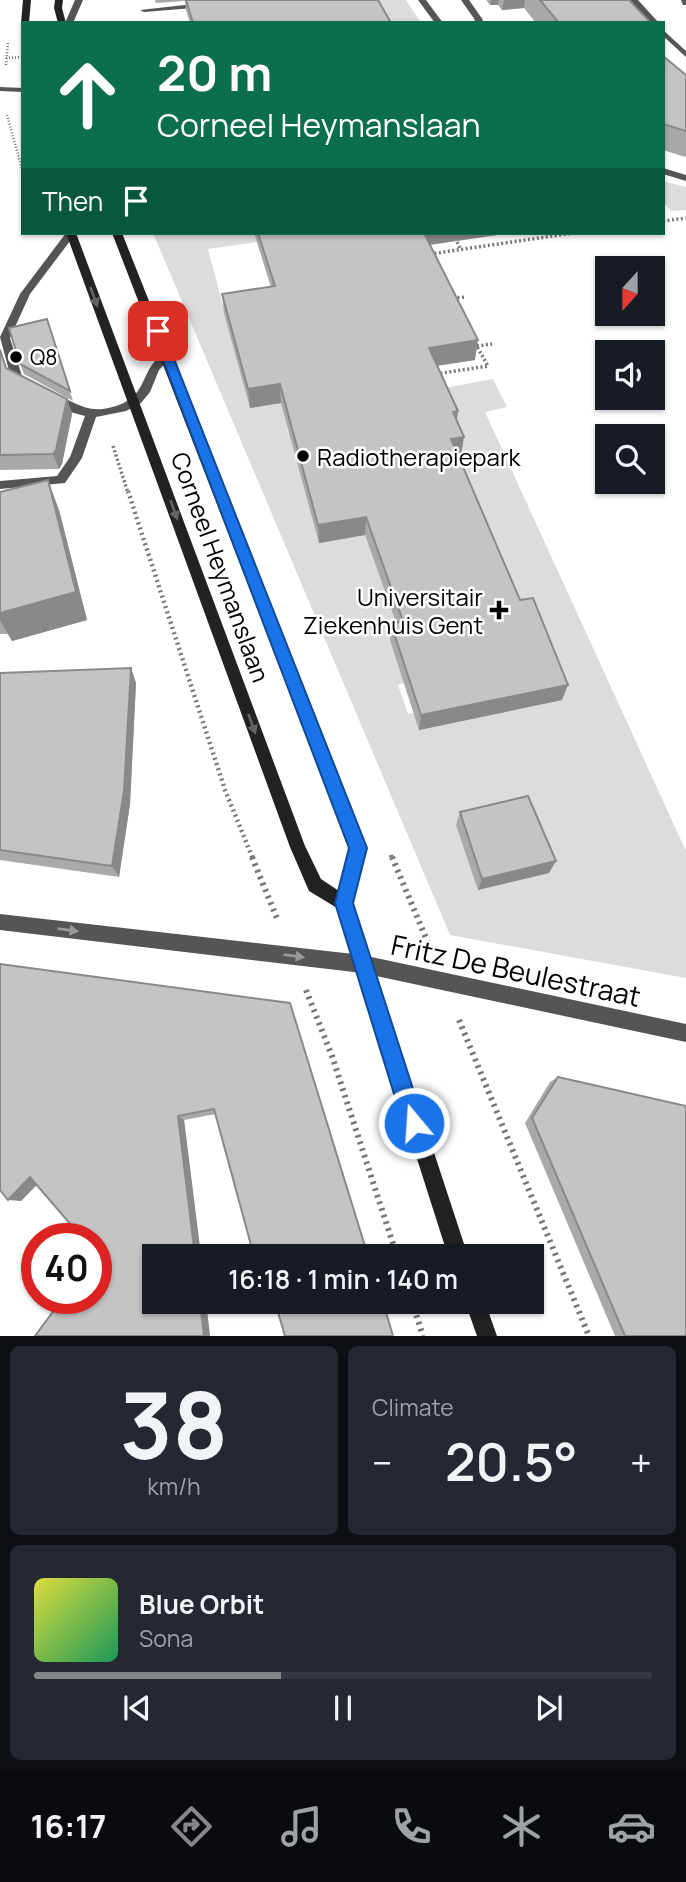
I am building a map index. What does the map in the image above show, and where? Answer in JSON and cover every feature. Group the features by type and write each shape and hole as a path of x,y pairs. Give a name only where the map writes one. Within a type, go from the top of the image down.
{"street":[{"path":"25,21 27,0"},
{"path":"59,0 61,21"},
{"path":"70,21 79,0"},
{"path":"422,0 438,21"},
{"path":"465,0 478,21"},
{"path":"634,0 652,21"},
{"path":"144,10 212,4"},
{"path":"665,34 686,55"},
{"path":"3,89 21,90"},
{"path":"665,172 686,178"},
{"path":"69,235 25,294 5,338 17,378 73,410 97,414 135,403 144,394 154,367 167,356"},
{"name":"Corneel Heymanslaan","path":"72,235 298,846 315,885 344,903 358,848 118,235"},
{"path":"0,485 61,480 76,458 97,414"},
{"path":"344,903 454,1244"},
{"name":"Fritz De Beulestraat","path":"0,922 362,964 686,1033"},
{"path":"479,1314 487,1336"}],"path":[{"path":"6,58 21,57"},
{"path":"3,89 10,132 21,166"},
{"path":"665,220 686,218"},
{"path":"433,259 429,253 558,235"},
{"path":"457,242 460,248"},
{"path":"448,289 458,308"},
{"path":"453,299 466,296"},
{"path":"434,375 488,366 472,337"},
{"path":"477,346 492,344"},
{"path":"97,414 225,790 332,1056 393,1244"},
{"path":"416,1314 423,1336"}],"shaded area":[{"path":"367,0 406,0 420,21 379,21"},
{"path":"665,182 686,187 686,210 671,211 665,204"},
{"path":"154,235 255,235 257,242 208,249 250,408 281,403 365,535 401,638 404,683 398,685 408,714 413,713 516,617 433,390 493,379 507,407 485,412 686,851 686,978 450,935"}],"building":[{"path":"186,0 378,0 390,21 192,21"},
{"path":"540,0 629,0 649,21 557,21"},
{"path":"665,58 686,75 686,131 665,125"},
{"path":"259,235 425,235 478,340 429,348 458,411 453,412 464,437 451,439 520,600 533,598 568,685 421,715 391,624 403,621 366,517 318,525 280,384 248,389 222,294 275,286"},
{"path":"47,319 70,391 20,364 9,328"},
{"path":"0,350 6,368 67,399 53,454 0,455"},
{"path":"48,480 76,592 0,613 0,492"},
{"path":"131,668 124,791 112,866 0,850 0,673"},
{"path":"528,796 556,861 482,879 460,812"},
{"path":"0,964 290,1003 364,1244 251,1244 214,1109 178,1116 194,1244 142,1244 142,1314 201,1314 204,1336 35,1336 51,1314 112,1314 112,1223 69,1223 30,1177 8,1200 0,1190"},
{"path":"558,1077 686,1106 686,1336 625,1336 532,1118"},
{"path":"279,1314 387,1314 393,1336 285,1336"}],"place":[{"name":"Q8","path":"16,357"},
{"name":"Radiotherapiepark","path":"303,456"},
{"name":"Universitair Ziekenhuis Gent","path":"499,610"}],"route":[{"path":"158,331 358,848 344,903 414,1123"}]}
